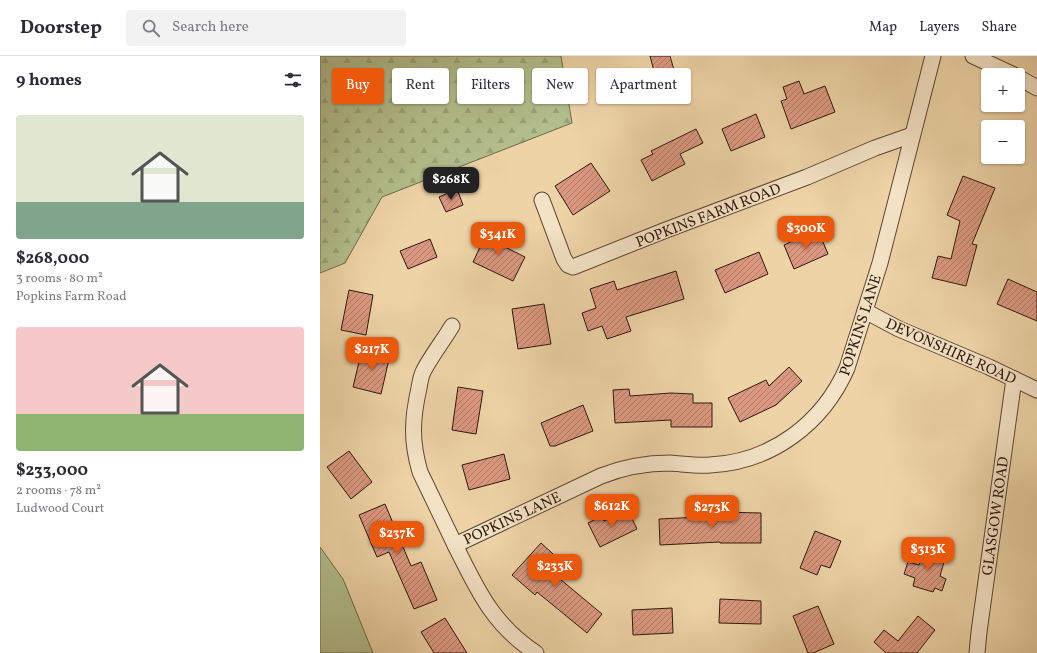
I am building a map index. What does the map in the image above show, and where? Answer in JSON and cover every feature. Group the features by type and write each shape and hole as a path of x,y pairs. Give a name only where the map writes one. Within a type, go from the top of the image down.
{"street":[{"name":"POPKINS LANE","path":"456,545 601,476 618,470 637,465 670,464 698,466 740,461 782,444 796,435 811,422 834,394 842,380 866,311 880,263 933,56"},
{"path":"973,56 999,68"},
{"path":"1025,81 1037,88"},
{"name":"POPKINS FARM ROAD","path":"542,200 564,259 568,265 573,267 659,233 807,178 875,148 912,135"},
{"name":"DEVONSHIRE ROAD","path":"866,311 899,329 989,367 1037,390"},
{"path":"452,326 423,371 415,406 413,427 414,442 420,472 477,589 489,609 507,630 536,653"},
{"name":"GLASGOW ROAD","path":"977,653 1014,379"}],"green space":[{"path":"320,56 561,56 563,68 532,68 532,104 569,104 572,123 382,197 345,263 320,273"},
{"path":"320,547 343,579 373,653 320,653"}],"building":[{"path":"650,56 670,56 673,68 653,68"},
{"path":"799,81 804,94 825,86 835,112 791,129 781,101 787,99 783,87"},
{"path":"756,114 765,137 731,151 722,129"},
{"path":"696,129 703,143 680,154 685,164 652,181 641,160 653,154 651,151"},
{"path":"591,163 610,191 573,215 555,186"},
{"path":"963,176 995,188 972,244 977,245 966,286 932,278 938,256 951,259 960,221 947,215"},
{"path":"457,189 463,205 446,212 439,197"},
{"path":"489,228 504,235 499,244 525,257 513,281 473,262"},
{"path":"818,230 828,254 794,269 784,245"},
{"path":"430,239 437,257 408,269 400,251"},
{"path":"759,252 768,274 725,293 715,270"},
{"path":"676,271 684,299 626,317 631,331 607,339 602,326 588,331 582,313 596,308 590,289 614,281 617,290"},
{"path":"1008,279 1037,292 1037,321 997,304"},
{"path":"349,290 373,295 366,335 341,330"},
{"path":"544,304 551,344 518,349 512,309"},
{"path":"362,349 390,355 381,394 353,387"},
{"path":"789,367 802,381 776,405 740,422 728,398 766,380 769,386"},
{"path":"458,387 483,391 476,434 452,430"},
{"path":"629,389 630,396 671,393 693,394 693,403 712,403 712,427 671,427 671,420 615,423 613,390"},
{"path":"583,405 593,431 555,446 550,446 541,423"},
{"path":"349,451 372,482 351,499 327,467"},
{"path":"504,454 510,479 469,490 462,465"},
{"path":"385,504 411,566 421,562 437,600 414,609 389,552 377,557 359,515"},
{"path":"628,510 637,529 600,547 588,523 602,516 604,521"},
{"path":"720,512 761,513 761,543 720,542 660,545 659,519 720,516"},
{"path":"815,531 841,541 830,568 821,565 817,575 800,568"},
{"path":"541,543 563,563 554,574 602,614 587,633 537,592 535,595 512,575"},
{"path":"926,548 946,555 940,576 946,579 942,591 935,588 933,592 913,586 915,578 904,574 908,562 919,565"},
{"path":"720,599 761,601 761,624 719,623"},
{"path":"818,606 834,644 813,653 808,653 793,616"},
{"path":"672,608 673,633 633,635 632,610"},
{"path":"918,616 935,630 917,653 886,653 874,642 884,630 898,641"},
{"path":"445,618 467,653 434,653 421,632"}]}
